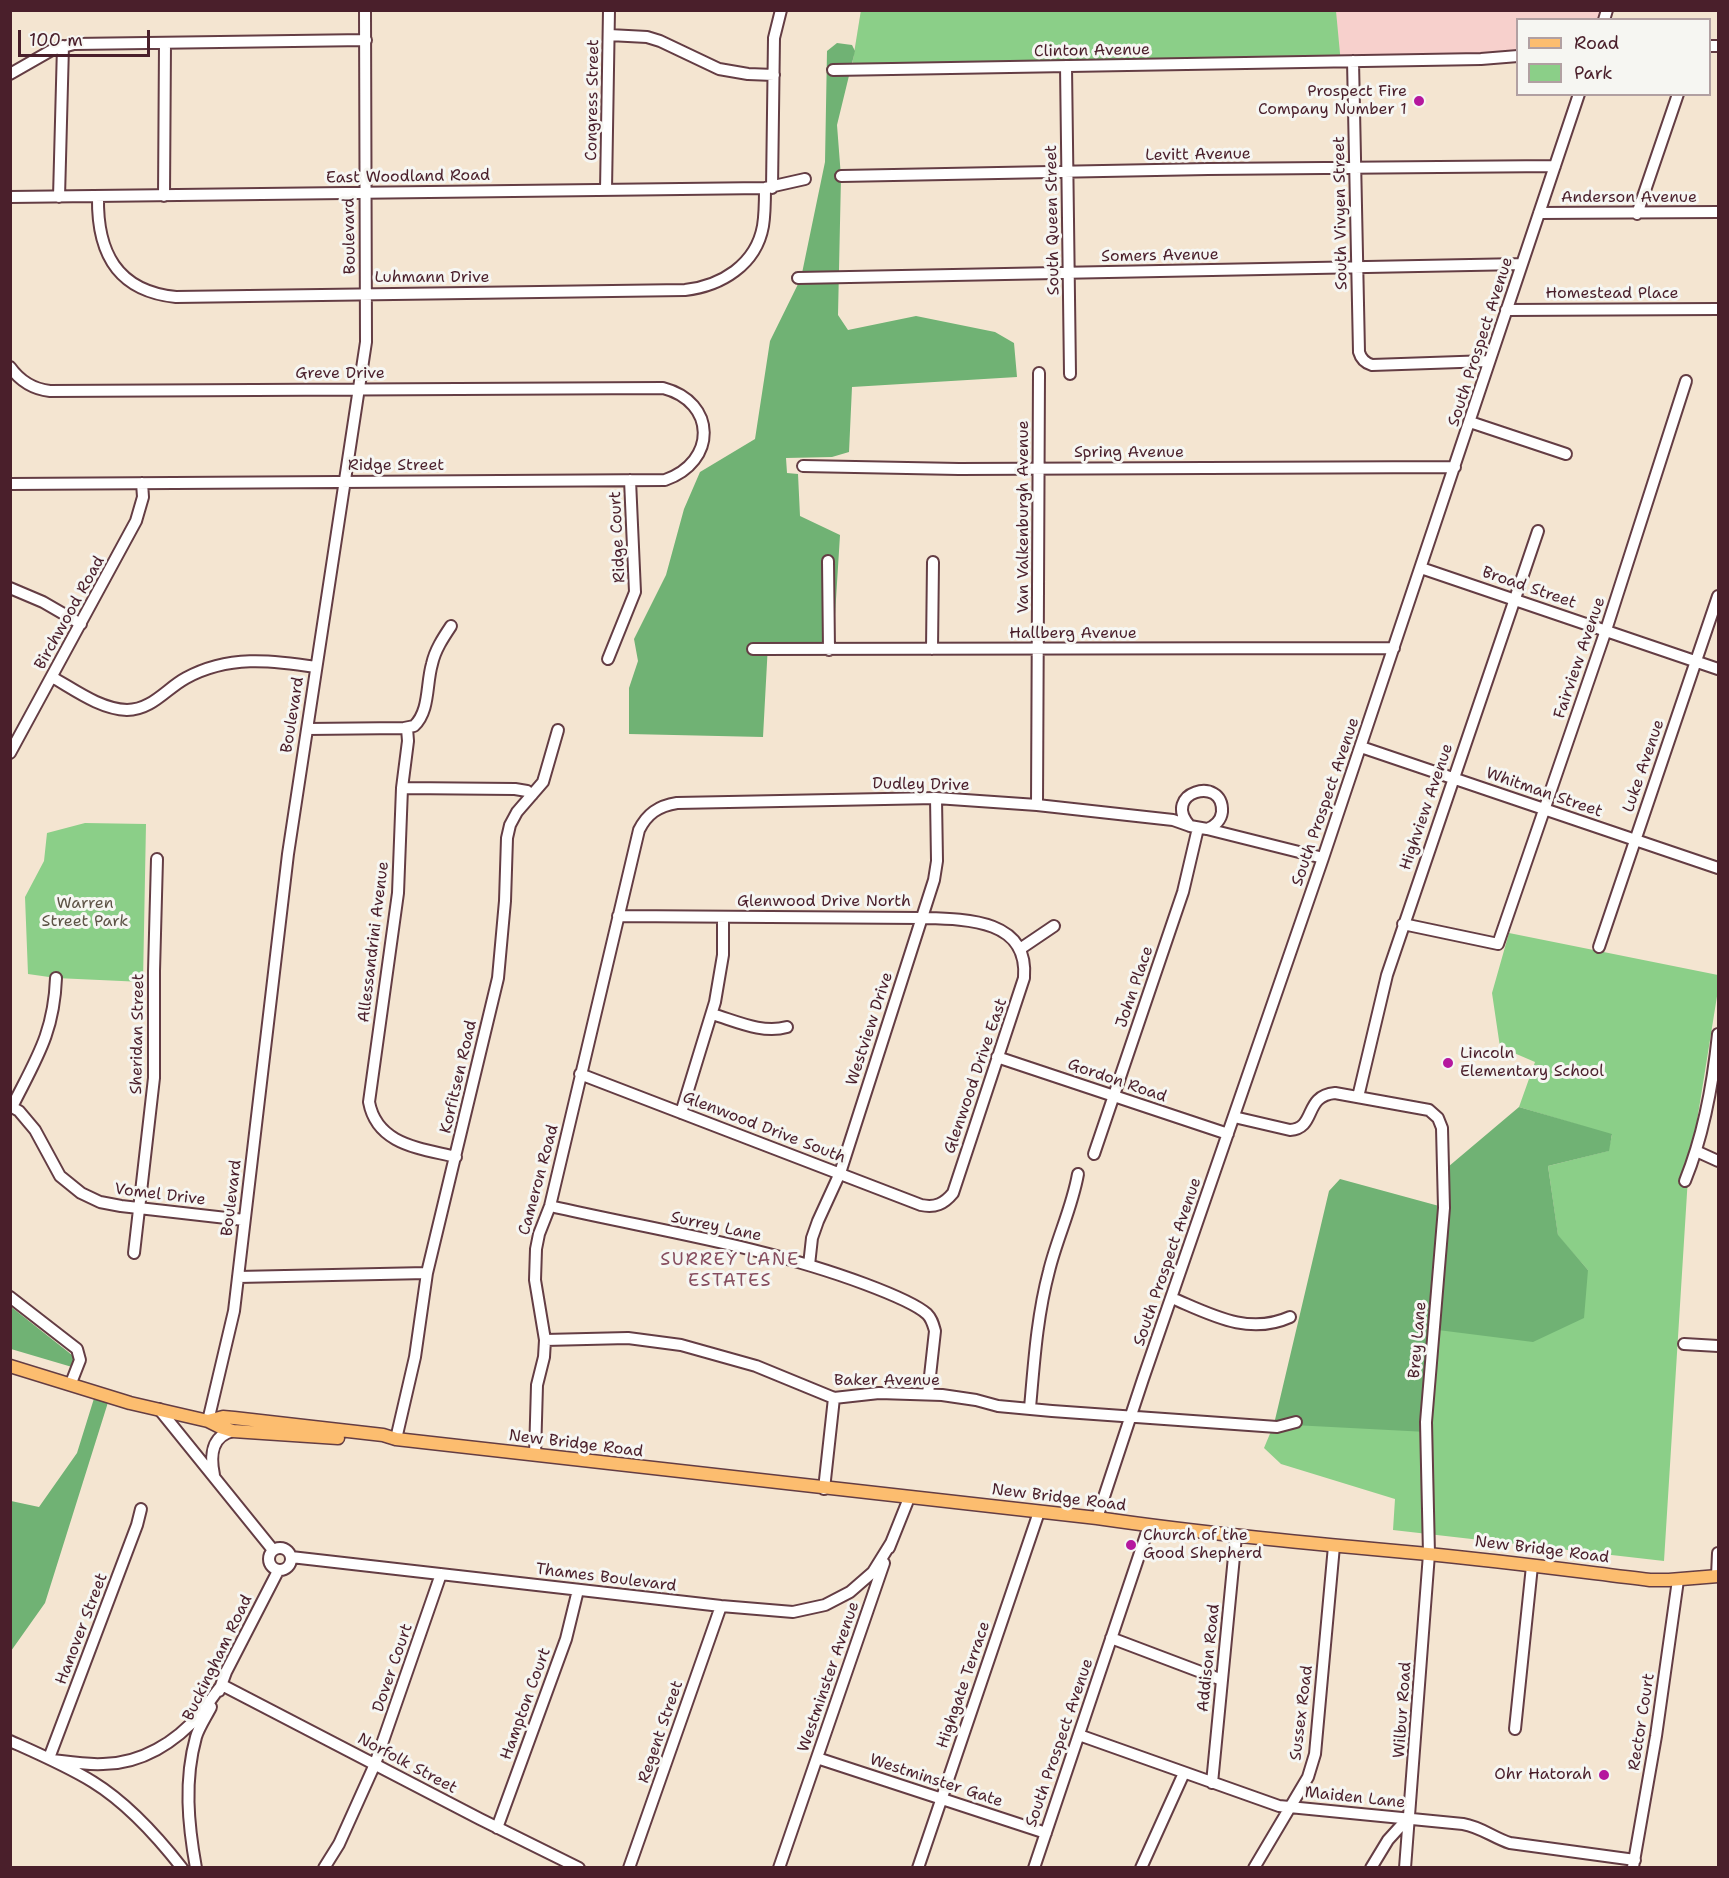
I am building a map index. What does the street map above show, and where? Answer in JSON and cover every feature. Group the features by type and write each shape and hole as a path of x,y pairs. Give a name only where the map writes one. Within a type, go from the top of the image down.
{"main road":[{"name":"New Bridge Road","path":"10,1366 111,1396 208,1421 233,1431 382,1441 396,1439"},
{"name":"New Bridge Road","path":"208,1421 223,1417 824,1489 1650,1580 1718,1576"}],"street":[{"name":"Boulevard","path":"208,1421 229,1337 238,1276 282,896 366,342 365,10"},
{"name":"Congress Street","path":"606,190 609,10"},
{"name":"Luhmann Drive","path":"98,197 99,229 108,256 126,278 152,292 176,297 701,288 727,278 748,259 760,238 768,188 774,38 781,10"},
{"path":"609,35 647,37 660,41 719,69 748,74 774,75"},
{"path":"10,74 51,50 63,46 366,40"},
{"path":"164,196 165,43"},
{"path":"59,197 63,46"},
{"name":"Clinton Avenue","path":"833,70 1481,59 1516,56"},
{"name":"South Vivyen Street","path":"1353,61 1359,352 1364,362 1372,365 1489,361"},
{"name":"South Queen Street","path":"1066,66 1071,374"},
{"name":"South Prospect Avenue","path":"1097,1518 1130,1416 1361,747 1578,96"},
{"path":"1637,213 1677,96"},
{"name":"Levitt Avenue","path":"841,177 1555,166"},
{"name":"East Woodland Road","path":"10,197 768,188 805,179"},
{"name":"Anderson Avenue","path":"1539,213 1719,212"},
{"name":"Somers Avenue","path":"798,278 1522,264"},
{"name":"Homestead Place","path":"1506,310 1719,309"},
{"name":"Greve Drive","path":"10,367 16,375 32,387 50,391 663,388 677,392"},
{"name":"Van Valkenburgh Avenue","path":"1037,805 1039,373"},
{"name":"Fairview Avenue","path":"1403,924 1498,944 1606,630 1686,381"},
{"name":"Ridge Street","path":"10,484 665,480 689,468 699,453 703,430 698,411 683,395 677,392"},
{"path":"1470,422 1566,454"},
{"name":"Spring Avenue","path":"803,466 1039,469 1455,467"},
{"name":"Ridge Court","path":"608,659 635,592 630,480"},
{"name":"Birchwood Road","path":"10,753 15,732 52,677 136,521 142,497 142,483"},
{"name":"Highview Avenue","path":"1358,1097 1378,1006 1403,924 1538,531"},
{"path":"828,561 829,650"},
{"path":"932,649 933,562"},
{"name":"Broad Street","path":"1421,568 1719,669"},
{"path":"10,588 43,602 81,624"},
{"name":"Luke Avenue","path":"1599,947 1719,596"},
{"path":"307,729 407,728 414,726 423,715 435,652 451,626"},
{"name":"Hallberg Avenue","path":"753,649 1394,648"},
{"path":"52,677 103,705 129,710 154,701 185,678 217,665 241,660 261,660 316,667"},
{"name":"Allessandrini Avenue","path":"407,728 398,893 369,1102 375,1120 395,1140 456,1157"},
{"name":"Korfitsen Road","path":"396,1439 415,1357 427,1273 498,978 505,910 507,838 510,825 517,812 543,782 558,730"},
{"name":"Whitman Street","path":"1361,747 1719,868"},
{"path":"402,788 515,789 527,791 532,795"},
{"name":"Dudley Drive","path":"652,812 668,804 936,798 1037,805 1173,820 1323,858"},
{"name":"Westview Drive","path":"809,1265 812,1238 840,1173 934,880 937,861 936,798"},
{"name":"Cameron Road","path":"535,1455 537,1384 544,1357 545,1340 536,1280 536,1249 550,1206 639,830 652,812"},
{"name":"John Place","path":"1094,1154 1183,892 1198,828"},
{"name":"Sheridan Street","path":"134,1253 155,1071 157,859"},
{"name":"Glenwood Drive North","path":"618,916 922,918 963,921 998,928 1007,933 1020,949"},
{"path":"681,1113 712,1014 722,967 723,917"},
{"path":"1020,949 1054,926"},
{"name":"Glenwood Drive East","path":"937,1205 953,1193 1024,978 1024,959 1020,949"},
{"path":"11,1106 44,1046 53,1012 56,978"},
{"path":"712,1014 762,1029 773,1030 787,1027"},
{"path":"1685,1180 1714,1090 1719,1034"},
{"name":"Gordon Road","path":"997,1057 1228,1134"},
{"name":"Glenwood Drive South","path":"580,1074 921,1205 937,1205"},
{"path":"1234,1117 1296,1130 1306,1123 1311,1108 1320,1097 1335,1093 1358,1097"},
{"name":"Brey Lane","path":"1358,1097 1429,1110 1438,1118 1442,1128 1444,1208 1426,1422 1429,1554"},
{"name":"Vomel Drive","path":"11,1106 35,1130 53,1166 70,1186 81,1194 100,1202 139,1209 244,1220"},
{"path":"1696,1151 1719,1161"},
{"path":"1030,1408 1037,1338 1046,1284 1078,1174"},
{"name":"Surrey Lane","path":"550,1206 763,1252 809,1265 887,1293 924,1312 929,1317 934,1331 928,1394"},
{"path":"238,1276 427,1273"},
{"path":"10,1297 77,1349 80,1360 71,1383"},
{"path":"1172,1298 1244,1325 1270,1324 1290,1317"},
{"name":"Baker Avenue","path":"545,1340 628,1338 681,1345 756,1366 824,1396 834,1398 879,1393 928,1394 976,1400 998,1406 1277,1427 1296,1422"},
{"path":"1684,1344 1719,1346"},
{"path":"824,1489 834,1398"},
{"path":"159,1409 273,1550"},
{"path":"215,1478 211,1458 214,1445 220,1436 233,1431"},
{"name":"Westminster Avenue","path":"779,1868 891,1543 909,1498"},
{"name":"Hanover Street","path":"51,1759 141,1509"},
{"name":"Highgate Terrace","path":"918,1868 1039,1512"},
{"name":"South Prospect Avenue","path":"1034,1868 1149,1526"},
{"name":"Addison Road","path":"1212,1783 1236,1536"},
{"name":"Thames Boulevard","path":"291,1557 779,1612 809,1610 825,1605 850,1592 862,1583 883,1558 891,1543"},
{"name":"Sussex Road","path":"1254,1868 1308,1778 1315,1754 1334,1546"},
{"path":"283,1549 289,1552 291,1563 287,1569 273,1569 269,1562 273,1550 283,1549"},
{"path":"1718,1576 1719,1553"},
{"name":"Wilbur Road","path":"1405,1868 1429,1554"},
{"path":"1515,1729 1532,1566"},
{"name":"Buckingham Road","path":"196,1868 187,1804 197,1736 226,1672 278,1570"},
{"name":"Dover Court","path":"324,1868 339,1844 375,1764 441,1574"},
{"name":"Rector Court","path":"1634,1864 1656,1736 1678,1580"},
{"name":"Hampton Court","path":"497,1828 566,1639 578,1590"},
{"name":"Regent Street","path":"629,1868 721,1606"},
{"path":"1111,1638 1222,1680"},
{"path":"51,1759 103,1764 124,1762 145,1756 187,1728 222,1685"},
{"name":"Norfolk Street","path":"222,1685 497,1828 579,1868"},
{"name":"Maiden Lane","path":"1079,1735 1270,1804 1473,1826 1510,1843 1634,1864"},
{"path":"10,1741 51,1759 95,1783 122,1803 182,1868"},
{"name":"Westminster Gate","path":"817,1758 1046,1833"},
{"path":"1141,1868 1184,1773"},
{"path":"1371,1868 1388,1840 1408,1818"},
{"path":"172,1856 172,1868"}],"shaded area":[{"path":"861,11 1607,11 1604,18 1516,18 1516,56 851,70"}],"green space":[{"path":"861,10 1336,11 1341,64 851,72"},
{"path":"837,43 852,45 855,51 837,125 841,177 838,315 848,330 916,316 995,332 1014,343 1017,377 852,387 849,452 832,457 786,458 787,473 798,474 800,516 840,535 833,647 768,644 763,737 629,734 629,688 638,661 634,639 666,575 684,509 700,472 755,439 770,341 801,278 825,162 827,51"},
{"name":"Warren Street Park","path":"85,823 146,824 143,982 56,978 28,974 25,897 44,861 47,833"},
{"path":"1509,933 1718,975 1718,990 1688,1177 1664,1561 1393,1530 1395,1499 1281,1464 1264,1448 1274,1424 1429,1328 1588,1270 1558,1236 1548,1166 1608,1151 1612,1135 1519,1107 1535,1062 1500,1047 1492,993"},
{"path":"1519,1107 1612,1134 1609,1151 1548,1166 1558,1235 1588,1270 1584,1318 1533,1342 1430,1329 1427,1432 1274,1424 1329,1191 1340,1179 1439,1206 1442,1172"},
{"path":"10,1306 72,1355 75,1363 72,1367 11,1349"},
{"path":"96,1392 110,1396 45,1603 11,1651 11,1501 39,1507 77,1453"}],"place":[{"name":"Prospect Fire Company Number 1","path":"1419,101"},
{"name":"Lincoln Elementary School","path":"1448,1063"},
{"name":"Church of the Good Shepherd","path":"1131,1545"},
{"name":"Ohr Hatorah","path":"1604,1775"}],"district":[{"name":"SURREY LANE ESTATES","path":"730,1270"}]}
